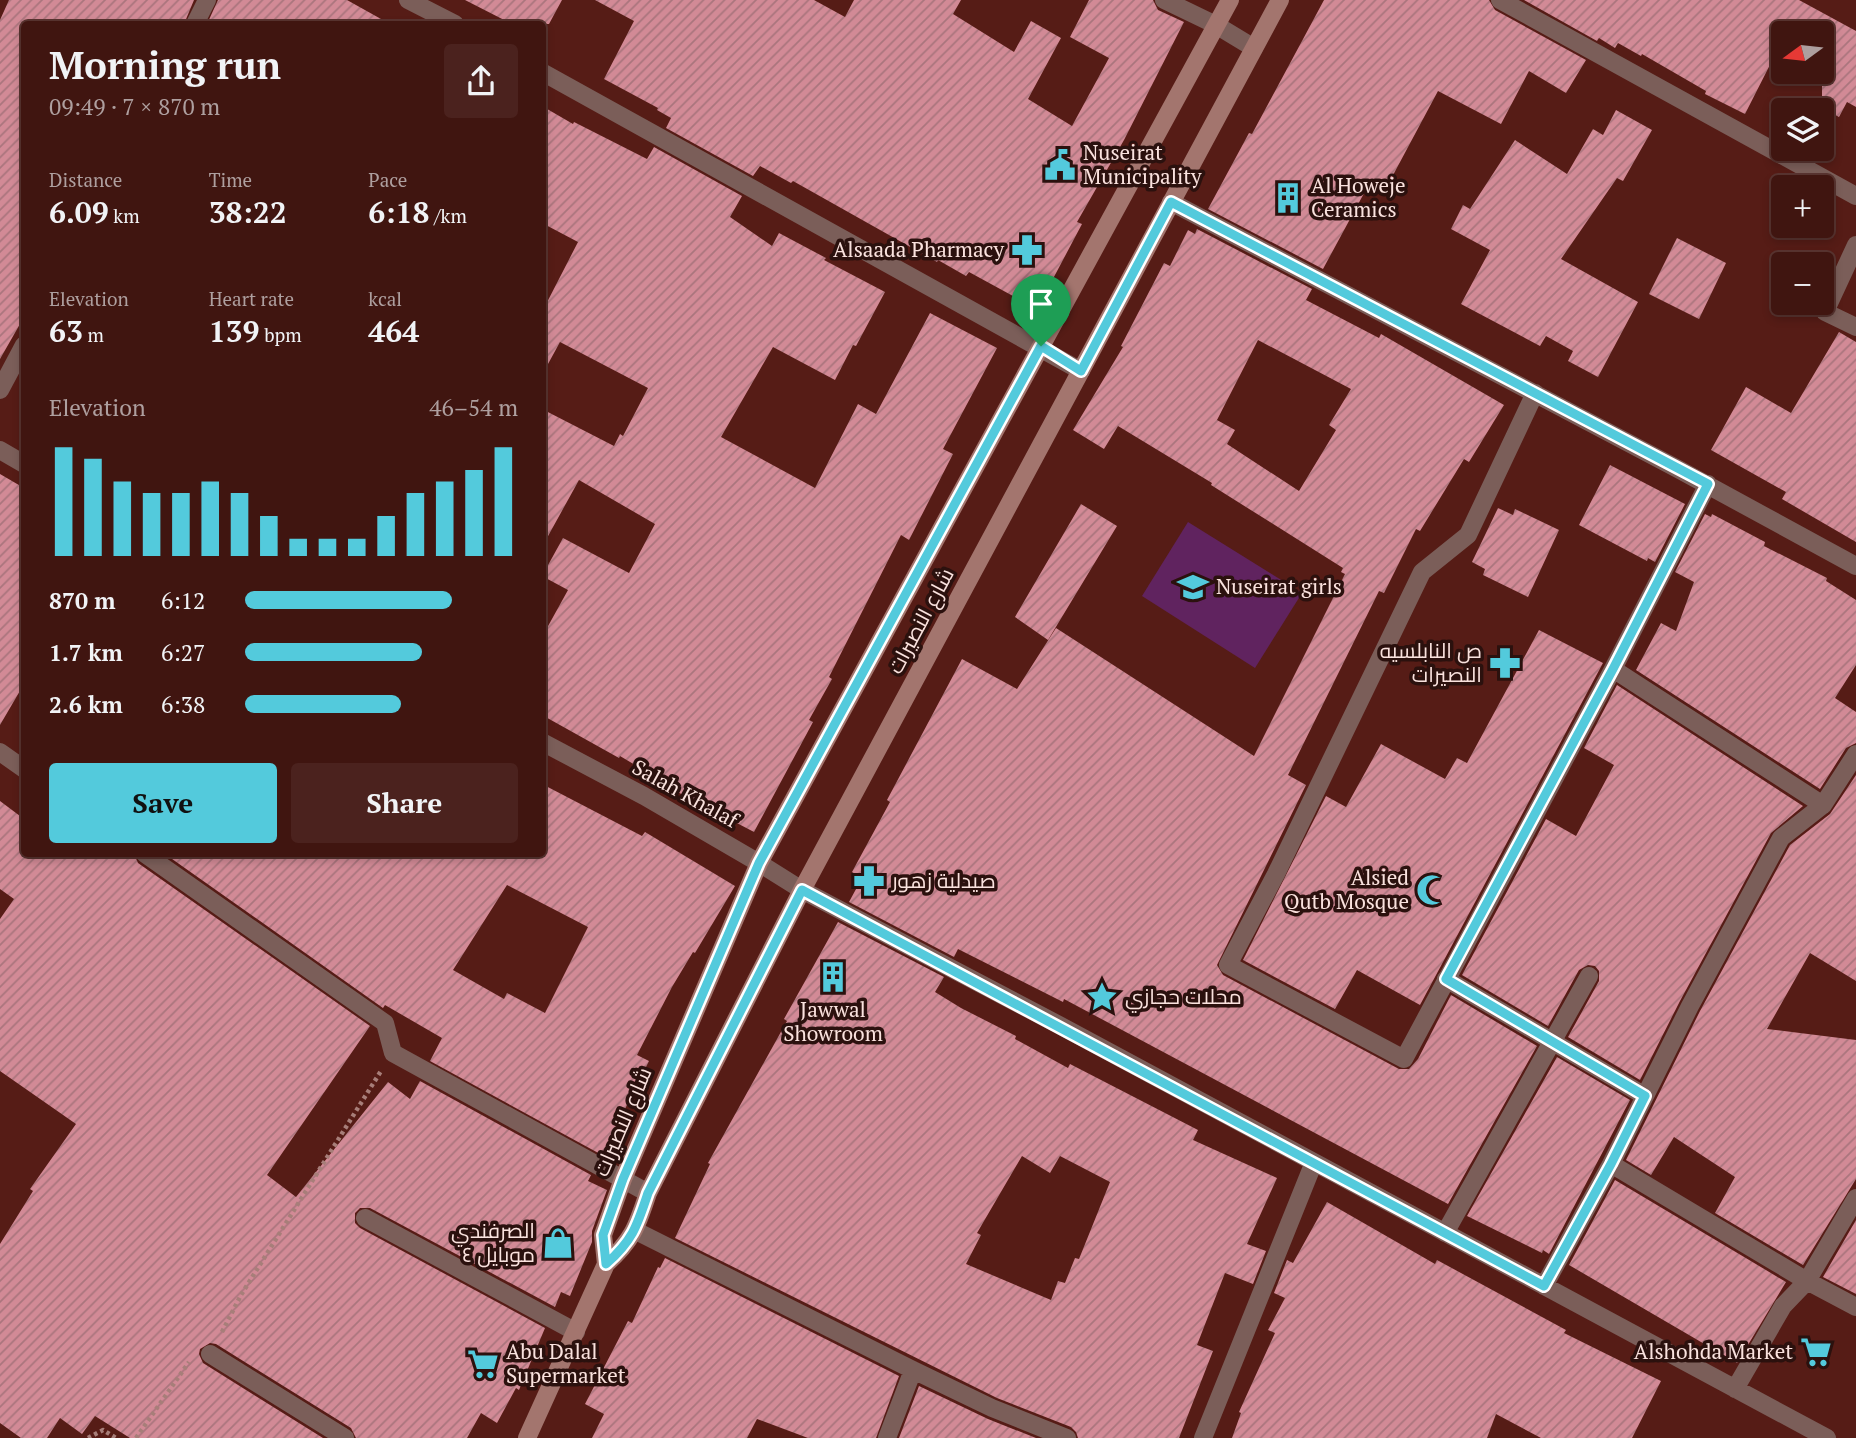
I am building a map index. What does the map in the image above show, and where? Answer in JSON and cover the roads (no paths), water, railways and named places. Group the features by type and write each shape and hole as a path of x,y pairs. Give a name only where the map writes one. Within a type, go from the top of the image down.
{"main road":[{"name":"شارع النصيرات","path":"606,1264 603,1235 623,1179 759,863 1230,0"},
{"name":"شارع النصيرات","path":"527,1438 606,1264 623,1249 636,1231 648,1193 802,890 1280,0"}],"street":[{"path":"196,21 207,0"},
{"path":"408,0 449,21"},
{"path":"1164,0 1216,25 1254,48"},
{"path":"1500,0 1856,196"},
{"path":"546,74 1041,346 1081,371"},
{"path":"1171,202 1708,484 1856,566"},
{"path":"1856,245 1825,312 1856,327"},
{"path":"0,390 21,351"},
{"path":"1535,393 1468,535 1422,572 1276,874 1228,965 1404,1059 1613,669 1708,484"},
{"path":"0,450 21,462"},
{"path":"1613,669 1823,805"},
{"name":"Salah Khalaf","path":"546,744 644,796 802,890 1314,1162 1816,1435"},
{"path":"0,752 21,767"},
{"path":"1544,1286 1611,1164 1690,1006 1781,838 1823,805 1856,754"},
{"path":"149,857 385,1023 393,1053 648,1193"},
{"path":"1445,1233 1589,976"},
{"path":"1446,979 1645,1096"},
{"path":"1203,1438 1314,1162"},
{"path":"1611,1164 1807,1281 1856,1307"},
{"path":"1735,1389 1783,1306 1807,1281 1856,1198"},
{"path":"365,1217 576,1332"},
{"path":"636,1231 992,1408 1067,1438"},
{"path":"210,1354 345,1438"},
{"path":"887,1438 913,1370"}],"place":[{"name":"Nuseirat Municipality","path":"1060,165"},
{"name":"Al Howeje Ceramics","path":"1288,198"},
{"name":"Alsaada Pharmacy","path":"1027,250"},
{"name":"Nuseirat girls","path":"1193,587"},
{"name":"ص النابلسيه النصيرات","path":"1505,663"},
{"name":"صيدلية زهور","path":"869,881"},
{"name":"Alsied Qutb Mosque","path":"1432,890"},
{"name":"Jawwal Showroom","path":"833,977"},
{"name":"محلات حجازي","path":"1102,997"},
{"name":"الصرفندي موبايل ٤","path":"558,1243"},
{"name":"Alshohda Market","path":"1816,1352"},
{"name":"Abu Dalal Supermarket","path":"483,1364"}]}
